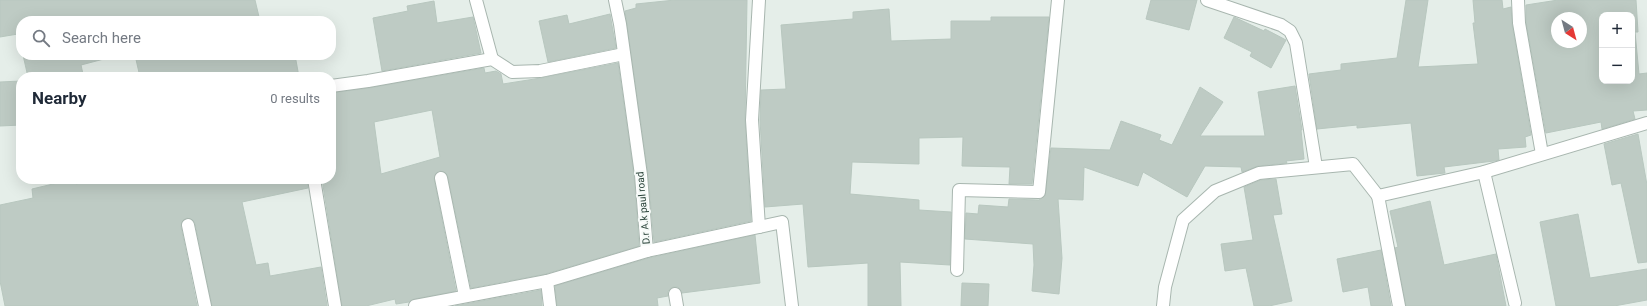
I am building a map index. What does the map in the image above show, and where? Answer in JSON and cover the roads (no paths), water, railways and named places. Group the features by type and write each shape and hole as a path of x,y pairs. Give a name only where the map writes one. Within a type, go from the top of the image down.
{"street":[{"path":"476,0 492,59 512,72 540,71 624,54"},
{"name":"D.r A.k paul road","path":"415,306 547,281 647,251 641,175 615,0"},
{"path":"759,0 752,120 759,227"},
{"path":"957,270 959,190 1039,192 1058,0"},
{"path":"1207,0 1281,25 1290,31 1296,43 1316,167"},
{"path":"1518,0 1519,23 1542,154"},
{"path":"336,85 492,59"},
{"path":"1378,196 1484,172 1647,123"},
{"path":"1163,306 1165,287 1183,220 1215,191 1259,173 1353,164 1378,196 1399,306"},
{"path":"1484,172 1515,303"},
{"path":"441,178 465,296"},
{"path":"315,184 335,306"},
{"path":"647,251 782,222 792,306"},
{"path":"188,225 205,306"},
{"path":"547,281 550,306"},
{"path":"675,294 677,306"}]}
